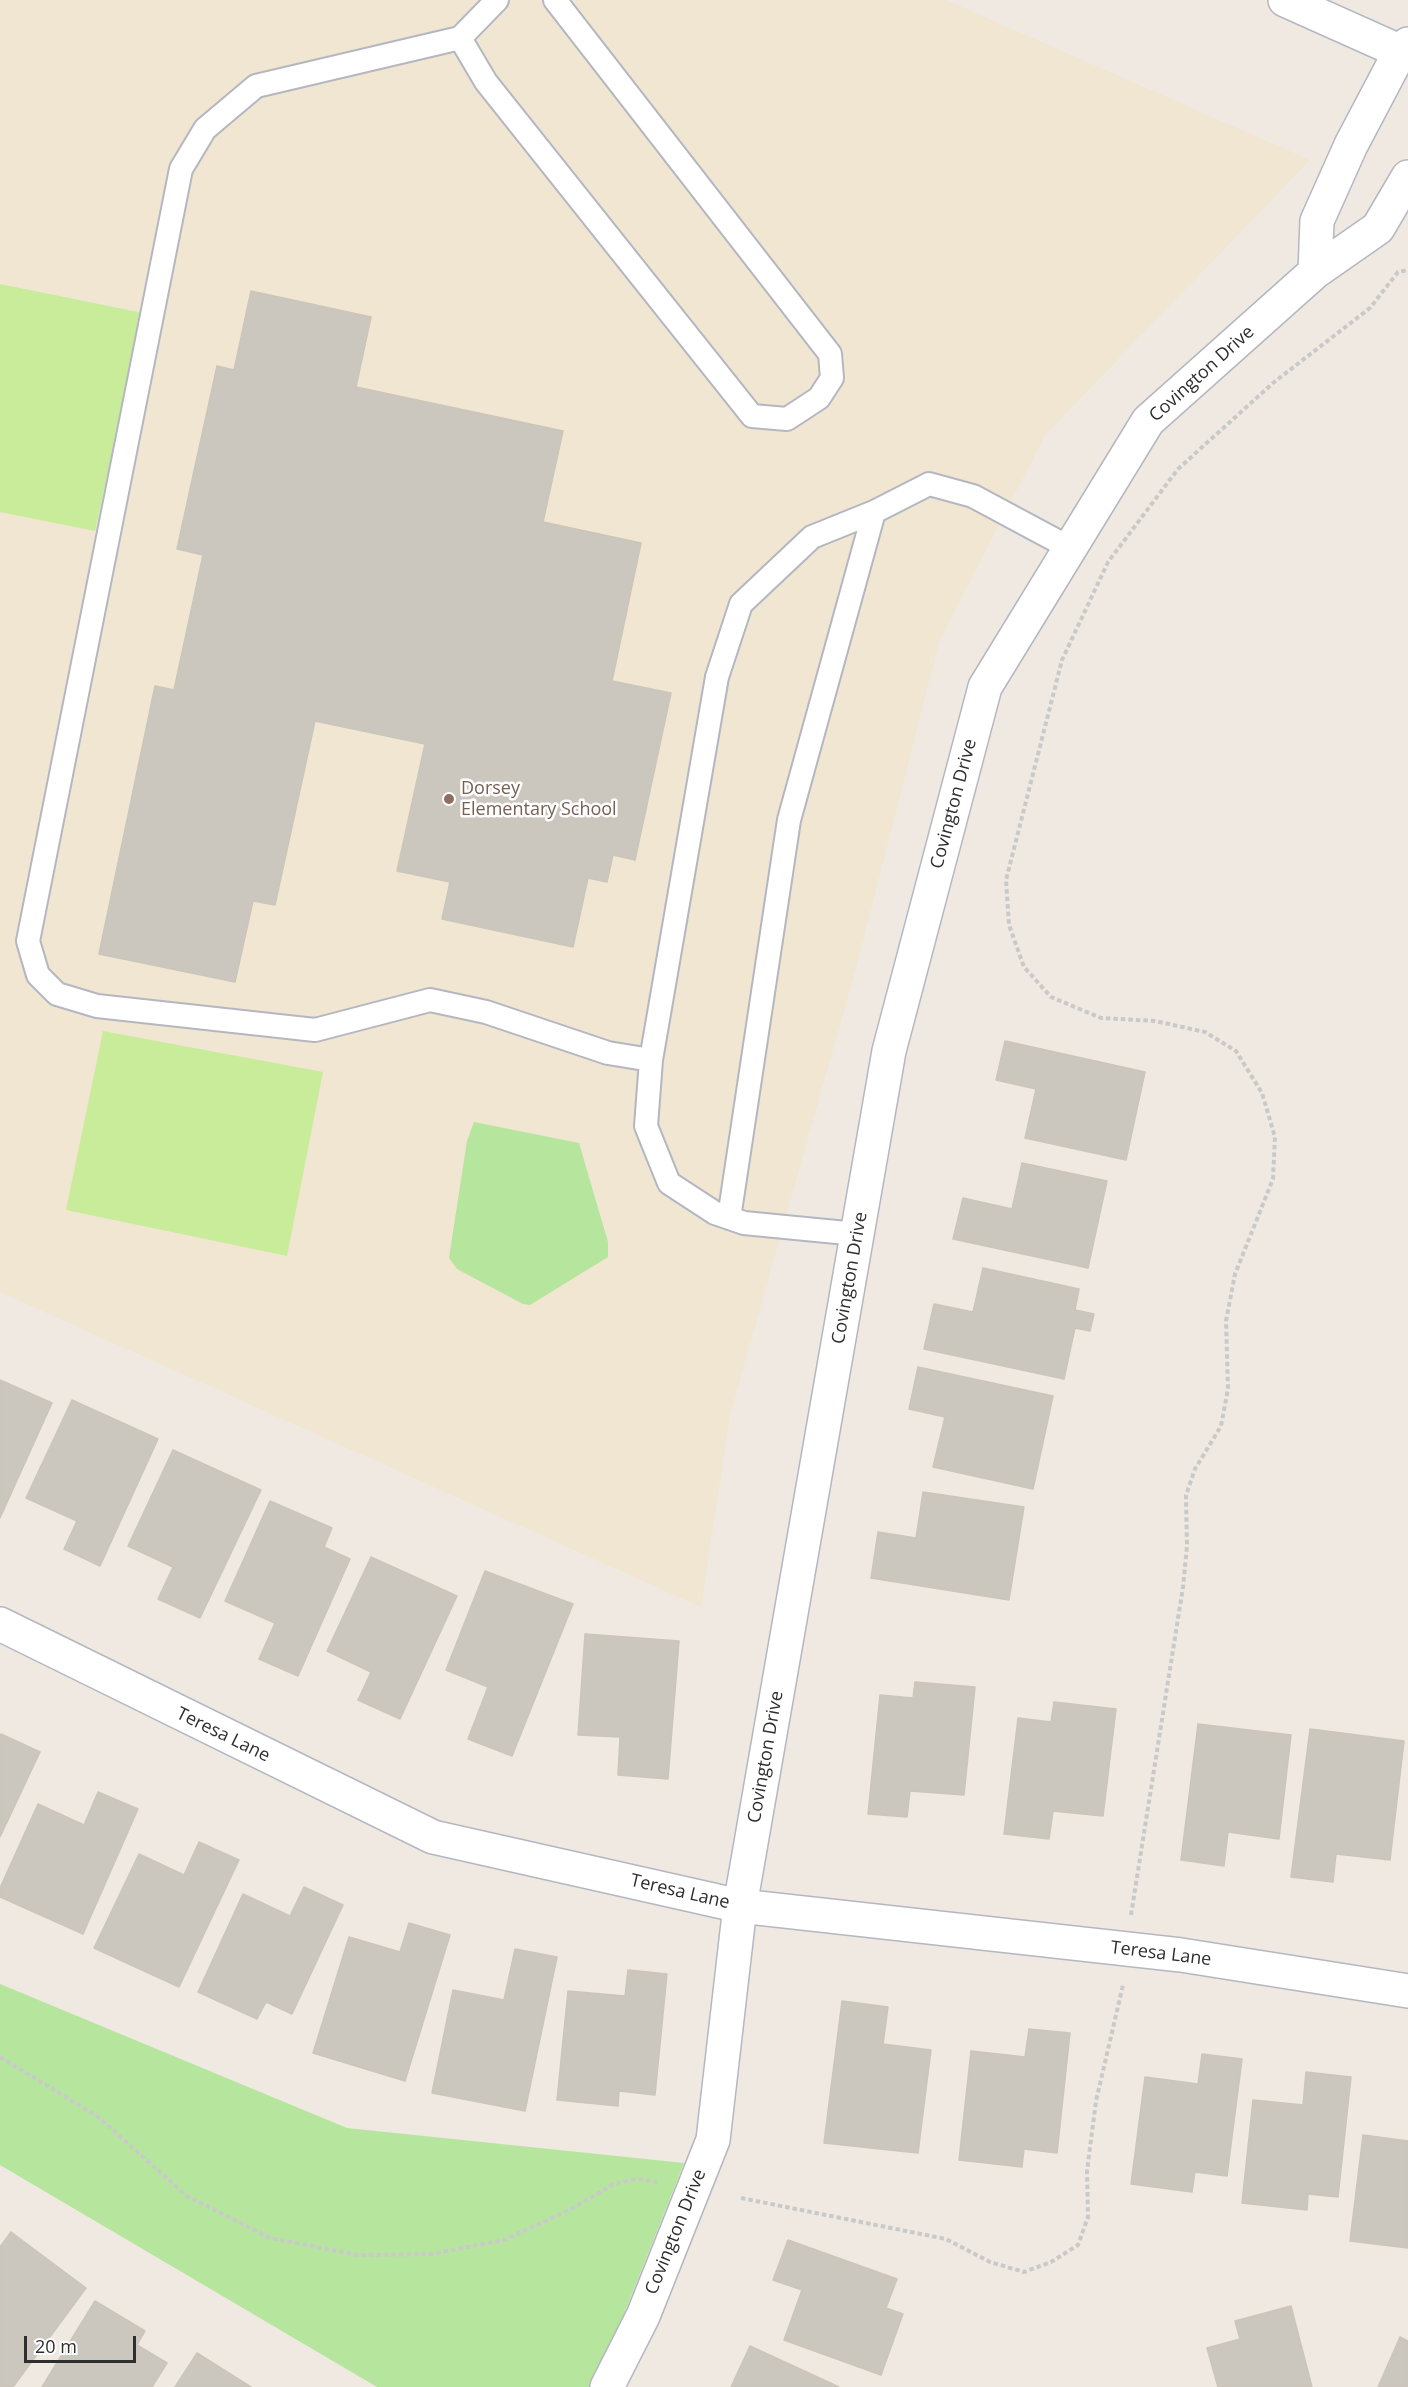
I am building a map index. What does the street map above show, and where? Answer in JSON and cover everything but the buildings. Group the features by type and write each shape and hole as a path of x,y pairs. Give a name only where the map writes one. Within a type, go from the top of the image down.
{"street":[{"path":"1285,0 1405,50 1351,145 1317,221 1315,272"},
{"name":"Covington Drive","path":"607,2387 643,2316 713,2140 740,1906 889,1051 985,687 1148,421 1315,272 1378,228 1408,177"},
{"name":"Teresa Lane","path":"0,1624 433,1837 740,1906 1181,1954 1408,1991"}],"lane":[{"path":"497,0 460,39 256,86 205,129 181,169 28,941 38,975 57,994 97,1005 315,1030 430,1000 486,1012 608,1053 651,1060"},
{"path":"460,39 486,82 752,416 787,419 819,398 832,378 830,354 555,0"},
{"path":"857,1234 744,1223 715,1213 669,1183 646,1126 651,1060 717,677 741,604 812,537 874,512 929,484 973,496 1070,548"},
{"path":"729,1218 789,820 874,512"}],"path":[{"path":"1133,1899 1183,1587 1187,1546 1186,1495 1195,1469 1221,1426 1228,1389 1226,1321 1235,1274 1273,1179 1275,1137 1262,1093 1236,1051 1204,1032 1155,1021 1101,1018 1052,998 1024,967 1009,925 1006,880 1062,660 1108,562 1178,469 1273,383 1370,308 1398,272 1408,270"},
{"path":"741,2198 946,2240 990,2262 1024,2272 1051,2262 1078,2245 1088,2217 1087,2170 1096,2101 1122,1993"},
{"path":"0,2057 97,2116 188,2196 270,2238 358,2255 431,2253 504,2240 569,2210 616,2183 636,2179 660,2183"}],"shaded area":[{"name":"Dorsey Elementary School","path":"0,0 946,0 1310,160 1045,435 939,642 859,957 730,1415 701,1607 0,1292"}],"green space":[{"path":"0,284 143,313 95,531 0,512"},
{"path":"103,1031 323,1072 287,1256 66,1210"},
{"path":"474,1122 579,1143 608,1242 608,1257 530,1305 523,1304 457,1269 449,1258 467,1141"},
{"path":"0,1984 347,2128 684,2163 595,2387 377,2387 0,2165"}],"place":[{"name":"Dorsey Elementary School","path":"449,799"}]}
